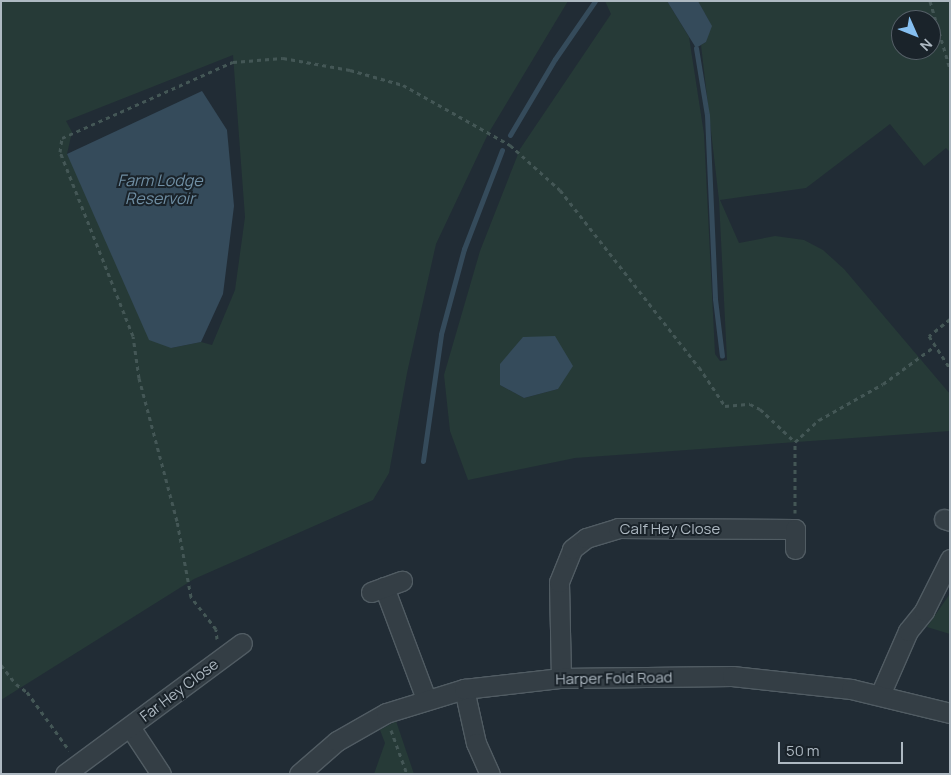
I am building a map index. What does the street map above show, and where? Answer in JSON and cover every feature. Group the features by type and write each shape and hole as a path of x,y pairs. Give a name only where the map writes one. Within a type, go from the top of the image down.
{"street":[{"name":"Calf Hey Close","path":"561,678 559,582 572,549 586,538 618,528 795,529"},
{"path":"794,548 795,529"},
{"path":"880,695 908,631 924,610 950,559"},
{"path":"386,587 426,699"},
{"name":"Far Hey Close","path":"72,769 130,727 229,645"},
{"name":"Harper Fold Road","path":"299,774 337,740 386,713 464,688 561,678 732,676 815,684 880,695 950,713"},
{"path":"464,688 476,743 490,774"},
{"name":"Far Hey Close","path":"130,727 161,774"}],"path":[{"path":"930,1 950,69"},
{"path":"229,645 191,597 177,521 139,378 133,336 60,152 62,138 233,62 283,58 350,70 403,85 510,145 560,190 699,367 726,406 750,404 760,409 795,442 795,529"},
{"path":"950,319 928,336 950,368"},
{"path":"795,442 819,420 883,384 935,346"},
{"path":"1,665 16,684 27,692 72,769"},
{"path":"386,713 407,774"}],"green space":[{"path":"1,1 568,1 488,134 436,244 407,373 389,473 373,500 194,579 1,700","holes":["233,55 245,217 235,290 212,345 201,342 171,348 67,154 72,132 66,121"]},
{"path":"605,1 667,1 689,37 704,134 715,354 720,361 727,360 719,200 701,45 706,42 710,23 698,1 950,1 950,152 946,148 924,166 890,124 806,188 720,200 739,243 775,236 804,240 823,250 844,269 950,394 950,431 575,458 468,480 450,431 444,375 480,251 520,149 611,14","holes":["500,385 558,389 524,398"]},
{"path":"949,595 950,634 927,627"},
{"path":"396,721 414,774 374,774 385,743 380,730"}],"water":[{"path":"667,1 698,1 712,26 706,42 696,48"},
{"name":"Farm Lodge Reservoir","path":"202,91 227,130 234,206 223,294 201,342 171,348 149,340 67,154"},
{"path":"555,336 573,366 558,389 524,398 500,385 500,364 523,337"}],"waterway":[{"path":"510,135 555,59 595,1"},
{"path":"696,48 707,115 715,299 722,356"},
{"path":"423,461 441,334 464,249 502,150"}]}
